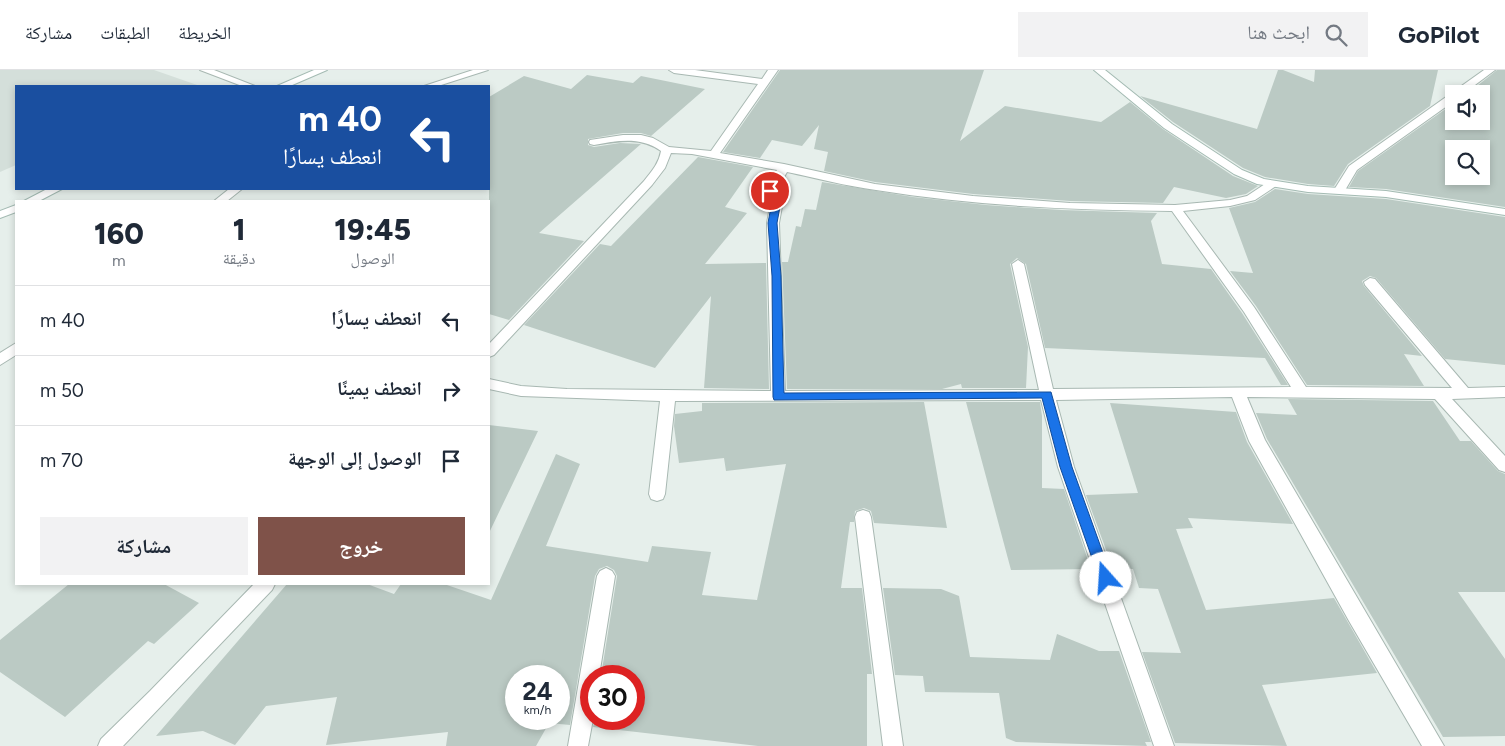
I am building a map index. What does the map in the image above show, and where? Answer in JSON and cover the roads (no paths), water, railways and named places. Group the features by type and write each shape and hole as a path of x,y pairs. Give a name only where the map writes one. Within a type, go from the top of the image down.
{"street":[{"path":"284,85 322,70"},
{"path":"432,85 483,70"},
{"path":"674,70 764,82"},
{"path":"714,154 773,70"},
{"path":"1099,70 1168,126 1238,172 1261,182 1386,194 1505,212"},
{"path":"1469,85 1490,70"},
{"path":"212,71 247,85"},
{"path":"1340,190 1353,168 1445,102"},
{"path":"594,142 636,136 649,139 666,150 714,154 875,187 973,199 1070,206 1175,208 1251,198 1272,184"},
{"path":"490,351 648,183 662,165 666,150"},
{"path":"778,397 773,223 777,201 770,191 784,167"},
{"path":"32,200 54,190"},
{"path":"221,200 235,190"},
{"path":"0,216 15,208"},
{"path":"1175,208 1249,310 1302,393"},
{"path":"1018,264 1047,394 1066,467 1164,746"},
{"path":"1370,282 1464,393"},
{"path":"0,360 15,349"},
{"path":"490,384 521,391 558,394 778,397 1237,392 1439,394 1505,392"},
{"path":"1237,392 1257,441 1356,615 1434,746"},
{"path":"1439,394 1505,466"},
{"path":"657,494 668,396"},
{"path":"864,517 893,746"},
{"path":"578,746 606,576"},
{"path":"108,746 157,698 265,585"}]}
